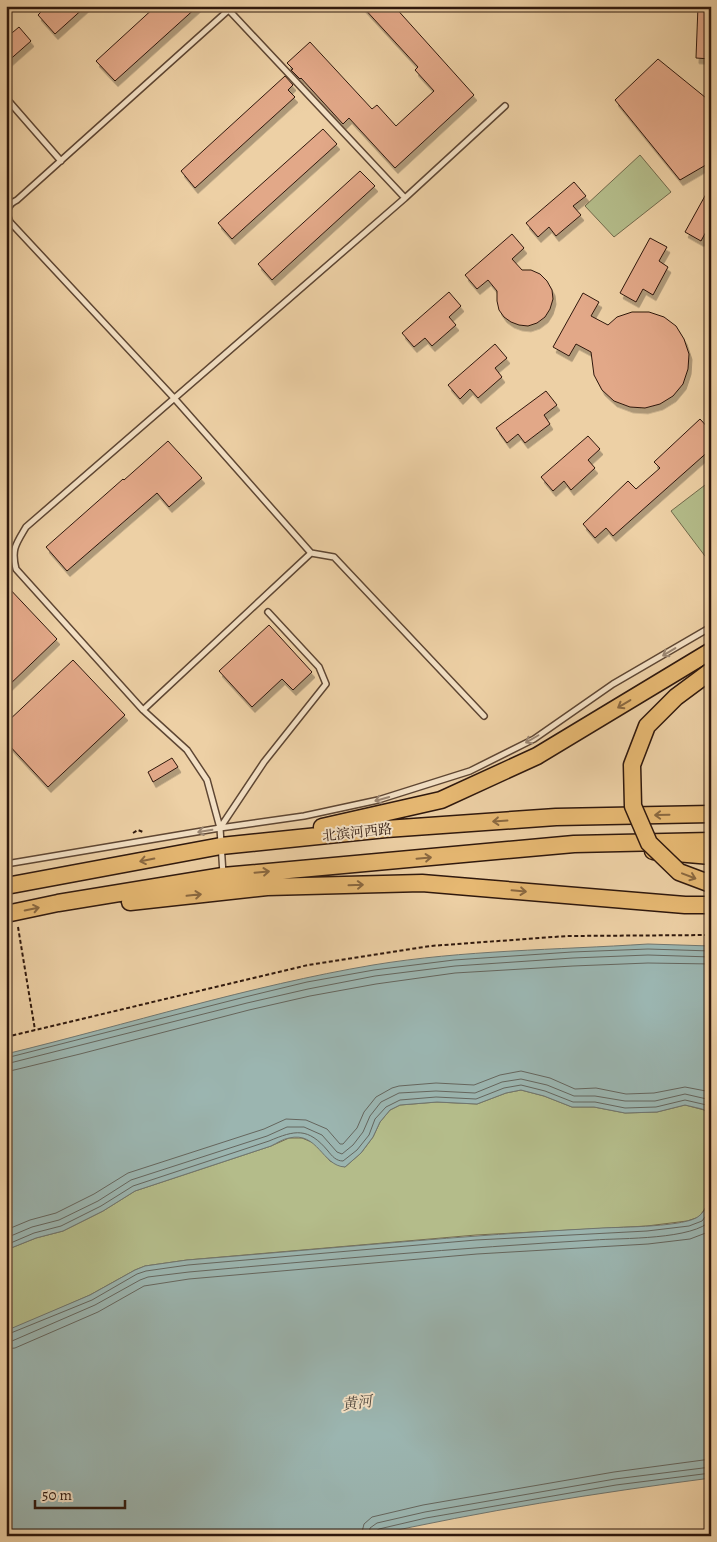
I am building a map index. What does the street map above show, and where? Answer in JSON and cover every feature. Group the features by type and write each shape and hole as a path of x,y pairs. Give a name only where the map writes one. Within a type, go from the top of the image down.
{"main road":[{"path":"262,842 441,800 537,756 711,651"},
{"path":"711,671 676,697 647,726 632,765 633,806 649,843 679,872 711,884"},
{"name":"北滨河西路","path":"6,886 221,846 386,829 556,817 711,814"},
{"path":"11,913 58,903 224,876 574,844 711,841"},
{"path":"574,844 711,856"},
{"path":"58,903 114,903 267,887 422,883 684,905 711,905"}],"lane":[{"path":"405,198 229,8 10,205 8,218 174,398 311,553 334,557 484,716"},
{"path":"6,98 61,160"},
{"path":"224,876 220,828 207,780 187,750 143,710 16,569 12,555 26,527 405,198 505,106"},
{"path":"143,710 311,553"},
{"path":"220,828 264,762 326,684 319,668 268,612"},
{"path":"6,864 220,828 304,816 378,800 470,771 534,739 613,684 711,627"}],"path":[{"path":"11,913 35,1030"},
{"path":"6,1038 308,965 430,946 567,936 711,936"}],"green space":[{"path":"640,155 671,192 614,237 585,206"},
{"path":"705,485 711,493 711,564 671,511"},
{"path":"521,1090 544,1096 572,1107 594,1107 625,1113 657,1112 685,1105 708,1111 711,1113 710,1197 706,1207 699,1217 687,1221 647,1226 476,1235 187,1260 145,1266 90,1295 6,1332 6,1250 36,1238 63,1231 103,1211 135,1191 271,1146 289,1138 302,1138 316,1144 330,1161 345,1167 361,1153 373,1137 380,1122 390,1110 400,1105 437,1102 477,1104 506,1093"}],"water":[{"path":"648,944 711,946 711,1113 685,1105 657,1112 625,1113 594,1107 572,1107 544,1096 521,1090 506,1093 477,1104 437,1102 400,1105 390,1110 380,1122 373,1137 361,1153 345,1167 331,1161 307,1139 299,1137 282,1140 271,1146 135,1191 103,1211 63,1231 36,1238 6,1250 6,1054 235,994 373,965 476,953"},
{"name":"黄河","path":"711,1140 711,1478 539,1503 454,1518 370,1536 6,1536 6,1332 10,1329 90,1295 145,1266 187,1260 447,1238 653,1226 692,1220 704,1211 709,1199"}],"building":[{"path":"47,6 86,6 55,34 38,15"},
{"path":"156,6 198,6 115,81 96,61"},
{"path":"362,6 394,6 474,95 395,168 349,118 343,124 301,78 291,70 293,69 287,63 310,42 372,109 377,105 396,126 434,91 415,70 418,67"},
{"path":"698,6 711,6 711,59 696,58"},
{"path":"19,27 31,41 6,63 6,38"},
{"path":"658,59 711,102 711,162 680,180 615,100"},
{"path":"285,76 293,85 288,90 295,97 195,188 181,171"},
{"path":"323,129 337,144 232,239 218,223"},
{"path":"360,171 375,186 272,280 258,264"},
{"path":"574,182 586,196 573,206 581,215 556,236 549,227 538,237 526,223"},
{"path":"711,185 711,230 708,228 701,241 685,232"},
{"path":"512,234 524,248 512,259 522,270 531,270 540,274 552,290 553,299 545,317 537,323 528,326 511,322 504,317 499,310 497,291 488,280 477,289 465,275"},
{"path":"650,238 667,247 659,261 668,267 653,295 643,289 636,302 620,293"},
{"path":"449,292 461,306 449,317 456,325 432,346 425,338 414,347 402,333"},
{"path":"583,293 599,302 591,316 608,325 617,317 632,312 649,312 664,317 676,326 684,339 689,354 688,369 683,384 673,396 660,404 645,408 630,407 614,401 602,390 594,375 591,352 576,344 569,356 553,347"},
{"path":"495,344 507,358 495,368 502,377 478,398 470,389 460,399 448,385"},
{"path":"546,391 557,405 544,415 550,424 525,443 518,434 507,443 496,428"},
{"path":"700,419 711,431 711,449 613,536 606,528 595,538 583,524 628,481 636,489 660,468 654,462"},
{"path":"588,436 600,449 588,460 595,468 571,490 564,481 553,491 541,477"},
{"path":"168,441 202,478 169,507 157,493 67,571 46,547"},
{"path":"6,585 57,639 6,688"},
{"path":"269,625 312,672 293,690 282,679 252,707 219,671"},
{"path":"73,660 125,715 48,787 6,742 6,723"},
{"path":"172,758 178,767 153,782 148,772"}]}
